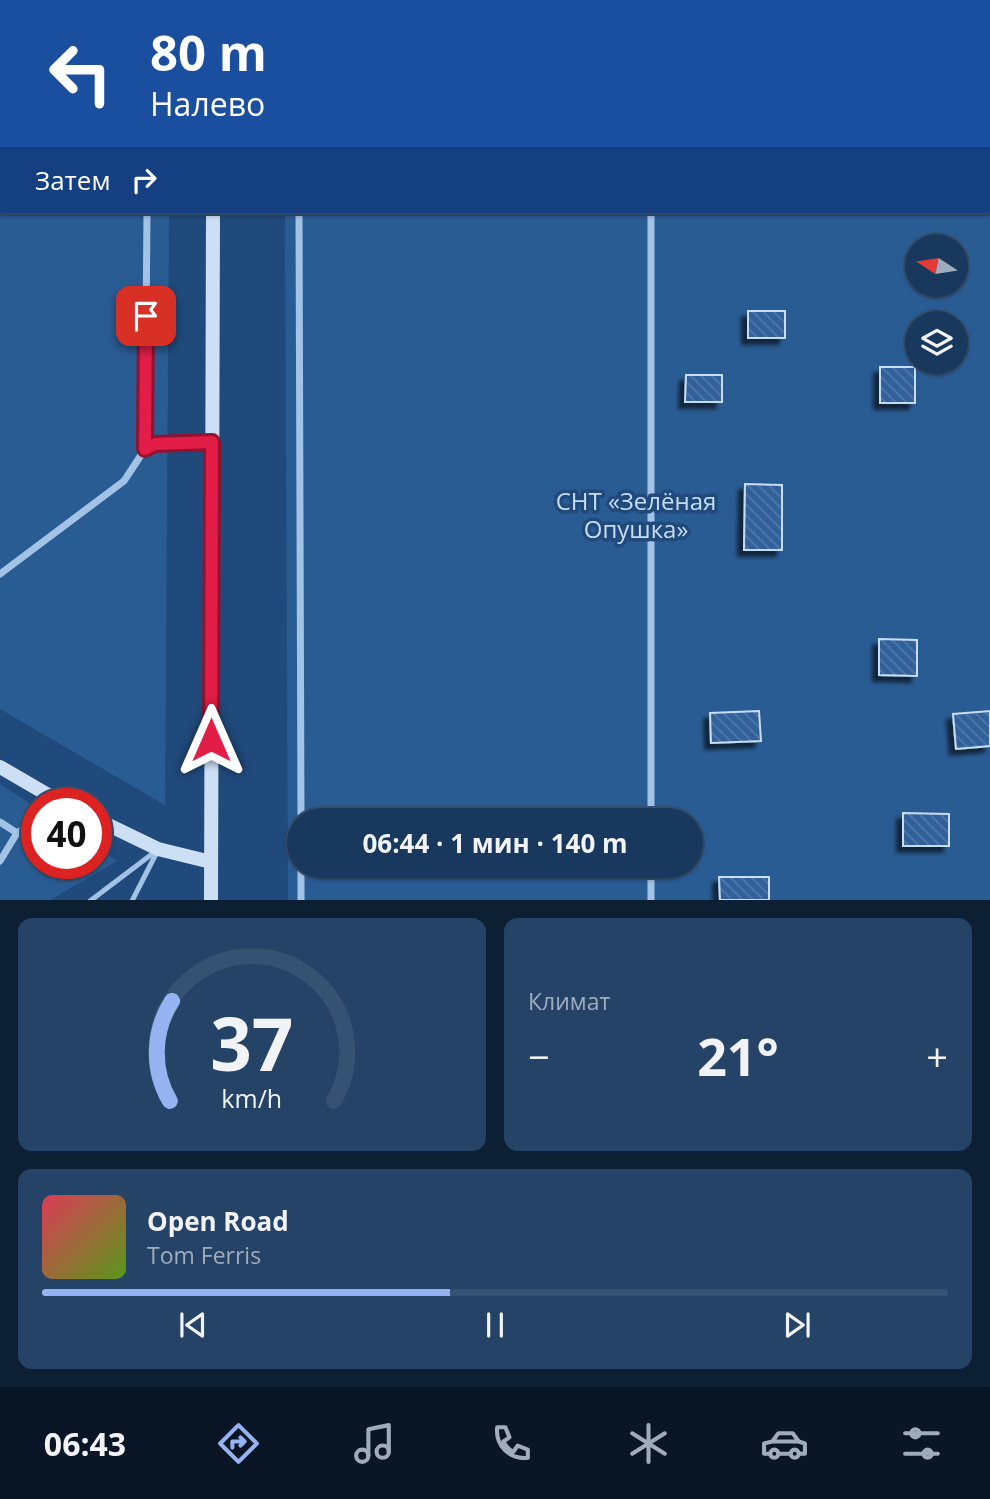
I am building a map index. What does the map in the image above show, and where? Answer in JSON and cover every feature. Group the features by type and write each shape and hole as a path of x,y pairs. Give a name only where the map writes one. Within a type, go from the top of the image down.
{"street":[{"path":"145,449 147,214"},
{"path":"211,900 213,214"},
{"path":"299,214 301,808"},
{"path":"651,214 651,808"},
{"path":"0,574 124,481 145,449 155,444 212,442"},
{"path":"0,767 36,788"},
{"path":"0,822 18,833"},
{"path":"112,827 158,849 211,862"},
{"path":"0,861 21,831"},
{"path":"301,878 301,900"},
{"path":"651,878 651,900"}],"lane":[{"path":"91,900 158,849"},
{"path":"132,900 158,849"}],"green space":[{"path":"0,214 169,214 165,805 0,709"},
{"name":"СНТ «Зелёная Опушка»","path":"285,214 990,214 990,900 288,900 288,878 703,878 703,808 288,808"},
{"path":"0,784 21,798 21,879 86,879 50,900 0,900"}],"building":[{"path":"748,311 785,311 785,338 748,338"},
{"path":"880,367 905,367 905,374 915,374 915,403 880,403"},
{"path":"686,375 722,375 722,402 685,402"},
{"path":"745,484 782,485 782,550 744,550"},
{"path":"879,639 917,640 917,676 879,675"},
{"path":"759,711 761,741 711,743 710,713"},
{"path":"990,711 990,746 956,749 953,714"},
{"path":"903,813 949,814 949,846 903,846"},
{"path":"719,877 769,877 769,900 720,900"}],"route":[{"path":"146,316 145,449 155,444 212,442 211,740"}]}
